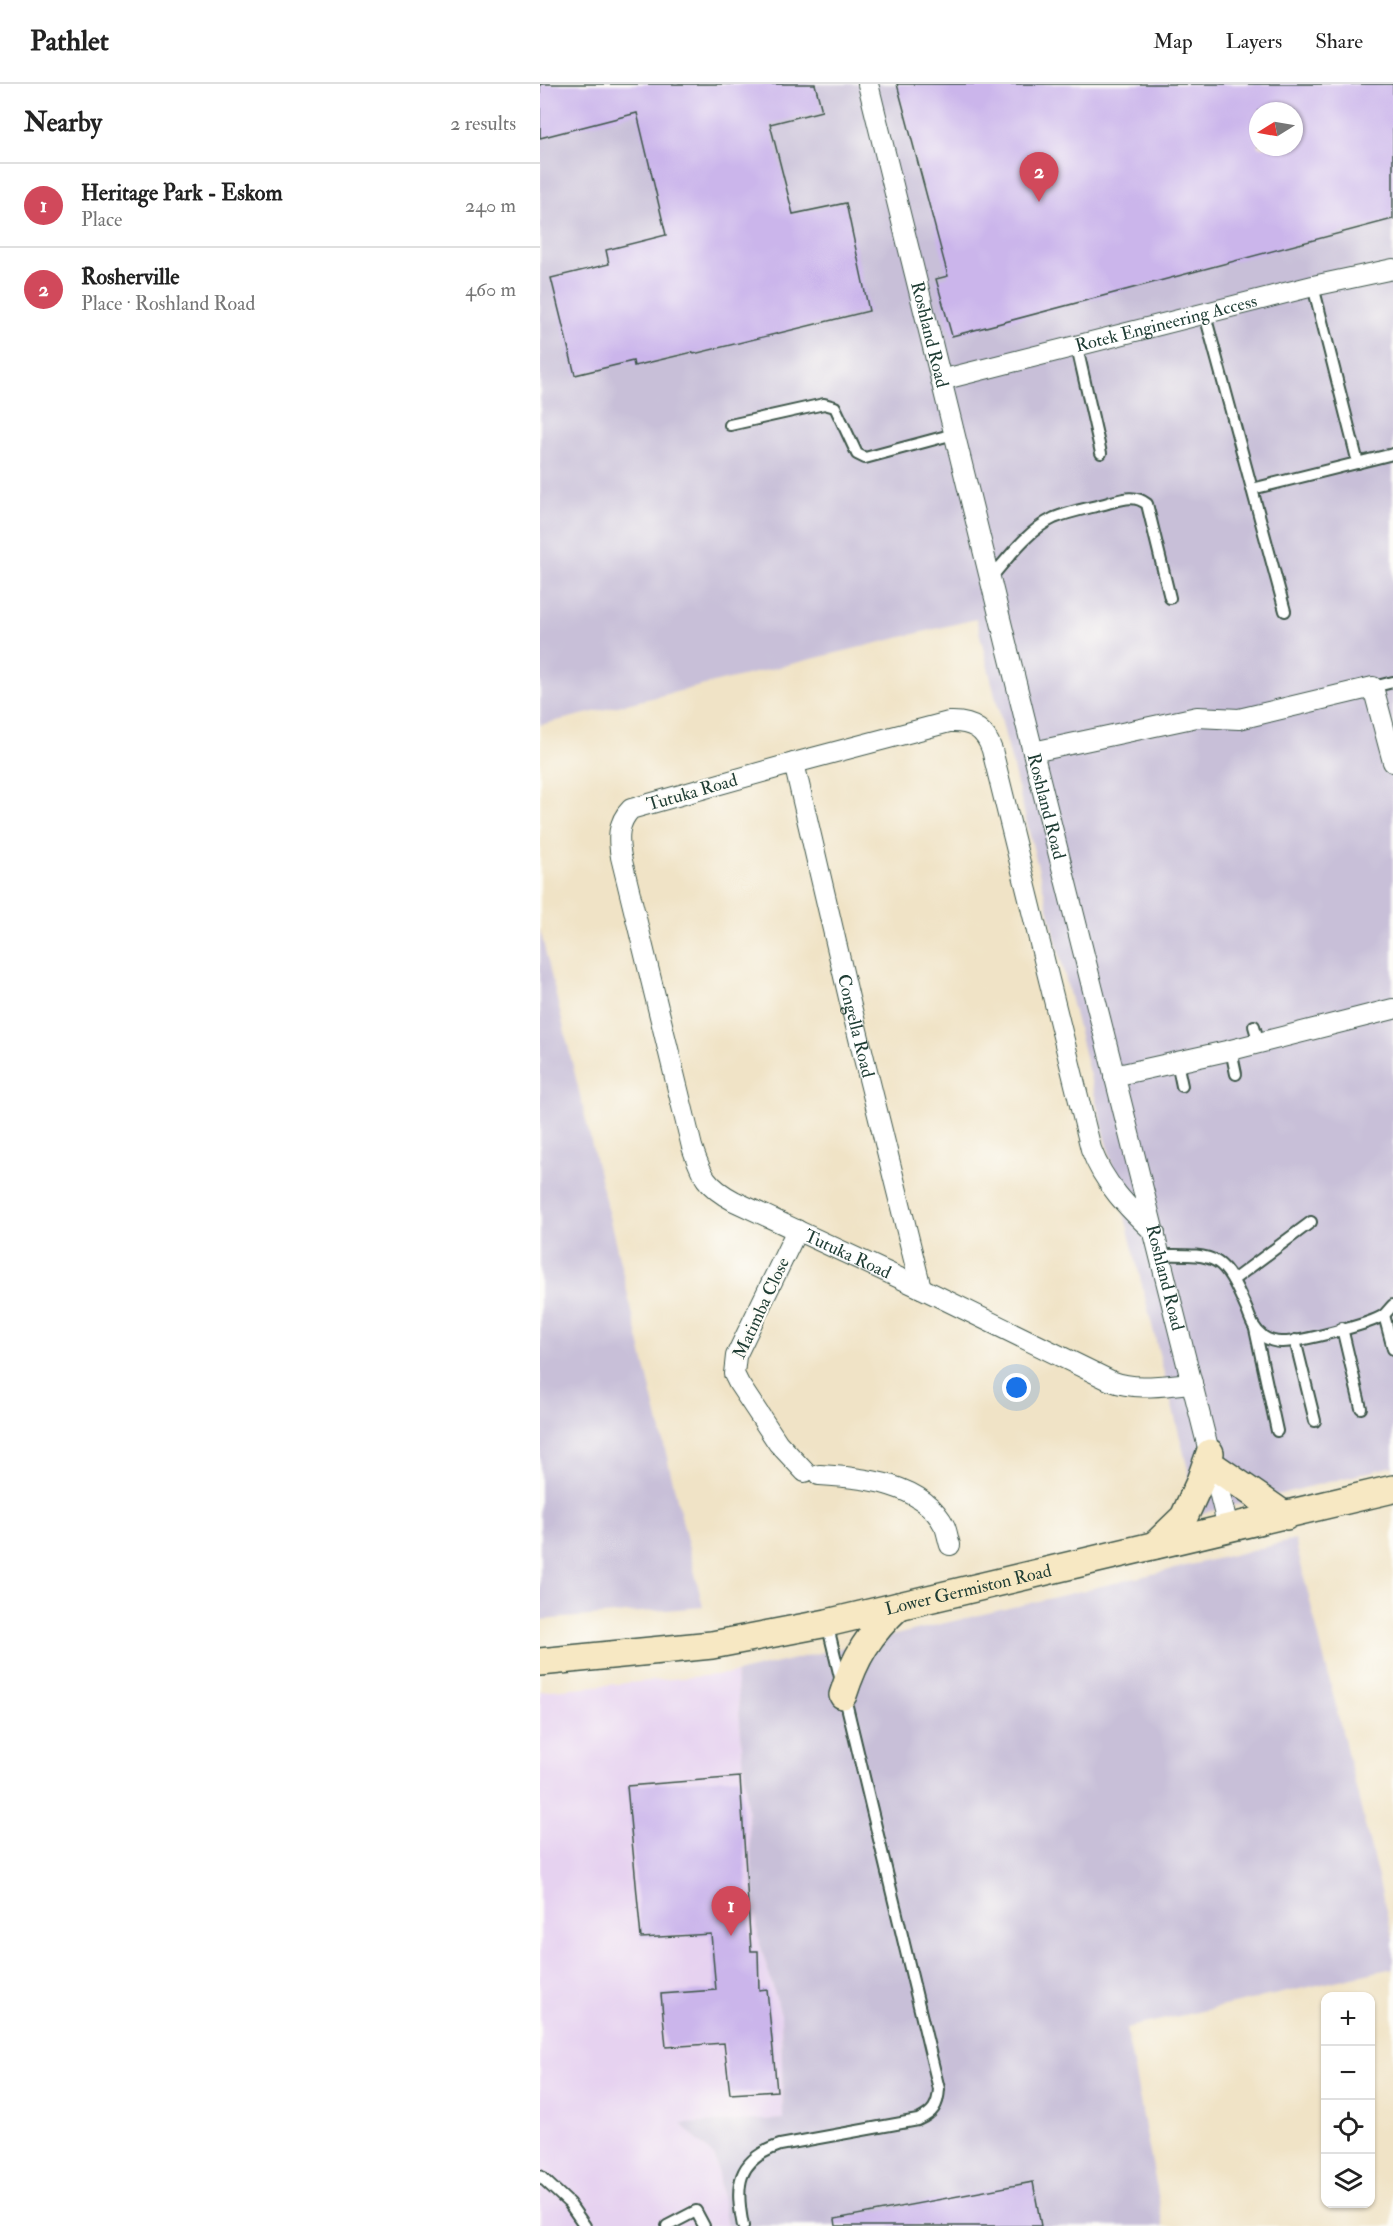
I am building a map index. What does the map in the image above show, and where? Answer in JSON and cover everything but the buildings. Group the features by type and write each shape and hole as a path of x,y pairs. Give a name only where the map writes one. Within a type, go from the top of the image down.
{"street":[{"name":"Roshland Road","path":"868,84 1228,1527"},
{"name":"Rotek Engineering Access","path":"941,381 1313,286 1393,269"},
{"path":"1033,752 1197,717 1239,719 1372,687 1393,762"},
{"name":"Tutuka Road","path":"1155,1233 1112,1189 1098,1167 1091,1149 989,740 975,726 963,722 949,722 631,809 623,818 618,833 618,843 692,1147 701,1174 709,1185 719,1193 1124,1386 1147,1387 1192,1383"},
{"name":"Congella Road","path":"794,763 921,1288"},
{"path":"1114,1076 1231,1050 1256,1034 1393,1009"},
{"name":"Matimba Close","path":"797,1230 736,1356 734,1368 739,1384 778,1443 812,1473 851,1477 896,1486 915,1496 932,1509 944,1526 950,1545"},
{"path":"1154,1546 1184,1517 1211,1459 1286,1516"},
{"name":"Lower Germiston Road","path":"540,1662 712,1646 827,1623 1393,1490"},
{"path":"843,1695 851,1669 863,1645 880,1623 900,1605"}],"lane":[{"path":"1313,286 1358,463"},
{"path":"1204,315 1285,611"},
{"path":"1077,347 1101,453"},
{"path":"730,425 831,405 835,407 857,454 865,458 954,434"},
{"path":"1252,489 1393,454"},
{"path":"990,580 1011,554 1051,519 1130,497 1141,498 1148,504 1170,598"},
{"path":"1372,687 1393,682"},
{"path":"1231,1050 1236,1074"},
{"path":"1177,1062 1182,1086"},
{"path":"1233,1280 1311,1222"},
{"path":"1161,1255 1207,1256 1222,1266 1233,1280 1255,1329 1277,1431"},
{"path":"1255,1329 1267,1339 1282,1342 1295,1340 1364,1323 1384,1315 1393,1305"},
{"path":"1384,1315 1393,1348"},
{"path":"1342,1328 1361,1408"},
{"path":"1295,1340 1315,1420"},
{"path":"743,2226 738,2188 742,2173 752,2159 765,2150 780,2145 918,2120 930,2114 938,2103 939,2089 827,1623"},
{"path":"540,2176 569,2203 585,2226"},
{"path":"668,2226 696,2211 704,2226"}],"shaded area":[{"path":"540,84 1393,84 1393,1466 1199,1514 976,619 540,725"},
{"path":"540,929 703,1607 540,1620"},
{"path":"1295,1540 1393,1939 1393,1968 1126,2028 1164,2226 727,2226 715,2157 681,2124 783,2119 781,2014 758,1937 736,1673"},
{"path":"736,1673 758,1937 781,2014 783,2119 682,2125 715,2157 727,2226 540,2226 540,1691"}],"place":[{"name":"Rosherville","path":"1039,202"},
{"name":"Heritage Park - Eskom","path":"731,1936"}]}
